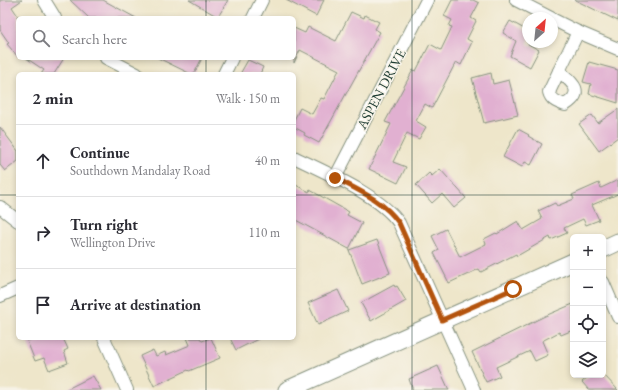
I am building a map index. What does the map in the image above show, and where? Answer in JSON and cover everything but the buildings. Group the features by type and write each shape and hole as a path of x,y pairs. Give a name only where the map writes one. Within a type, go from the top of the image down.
{"street":[{"path":"44,0 55,16"},
{"path":"254,16 262,0"},
{"name":"ASPEN DRIVE","path":"335,178 428,0"},
{"path":"516,0 540,12"},
{"path":"558,21 578,32 618,49"},
{"path":"559,71 578,32"},
{"path":"110,60 133,72"},
{"path":"225,72 231,60"},
{"path":"296,157 363,193 394,215 399,223 474,390"},
{"path":"0,207 16,219"},
{"path":"606,248 618,242"},
{"path":"295,388 442,320 570,263"},
{"path":"0,296 16,289"},
{"path":"606,289 618,317"},
{"path":"105,340 127,390"}],"route":[{"path":"335,178 363,193 394,215 399,223 442,320 513,289"}]}
